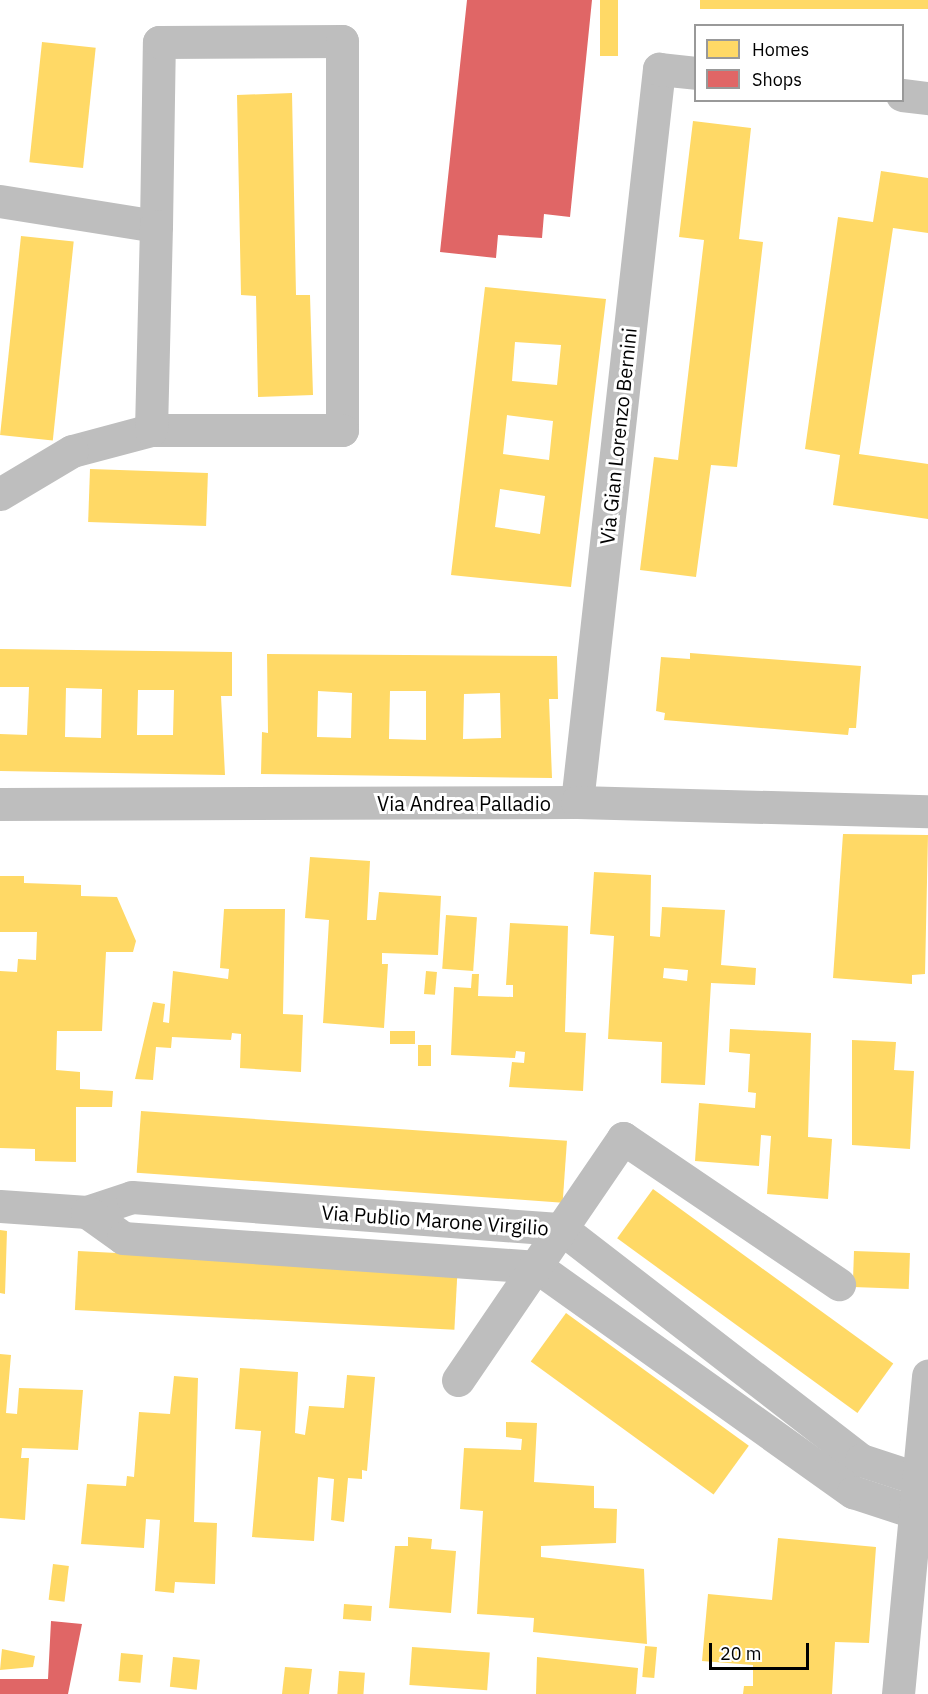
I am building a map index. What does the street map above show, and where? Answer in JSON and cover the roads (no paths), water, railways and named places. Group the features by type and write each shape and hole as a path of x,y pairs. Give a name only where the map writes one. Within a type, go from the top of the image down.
{"street":[{"path":"0,494 72,451 151,430 342,430 342,41 159,42 151,430"},
{"name":"Via Gian Lorenzo Bernini","path":"577,802 659,69 694,73"},
{"path":"904,95 928,98"},
{"path":"0,201 156,226"},
{"name":"Via Andrea Palladio","path":"0,804 577,802 928,811"},
{"path":"458,1380 623,1138 839,1284"},
{"name":"Via Publio Marone Virgilio","path":"0,1206 87,1212 132,1197 562,1229 861,1460 923,1462"},
{"name":"Via Publio Marone Virgilio","path":"87,1212 123,1238 537,1267 853,1492 914,1512"},
{"path":"898,1694 914,1512 923,1462 928,1375"}]}
